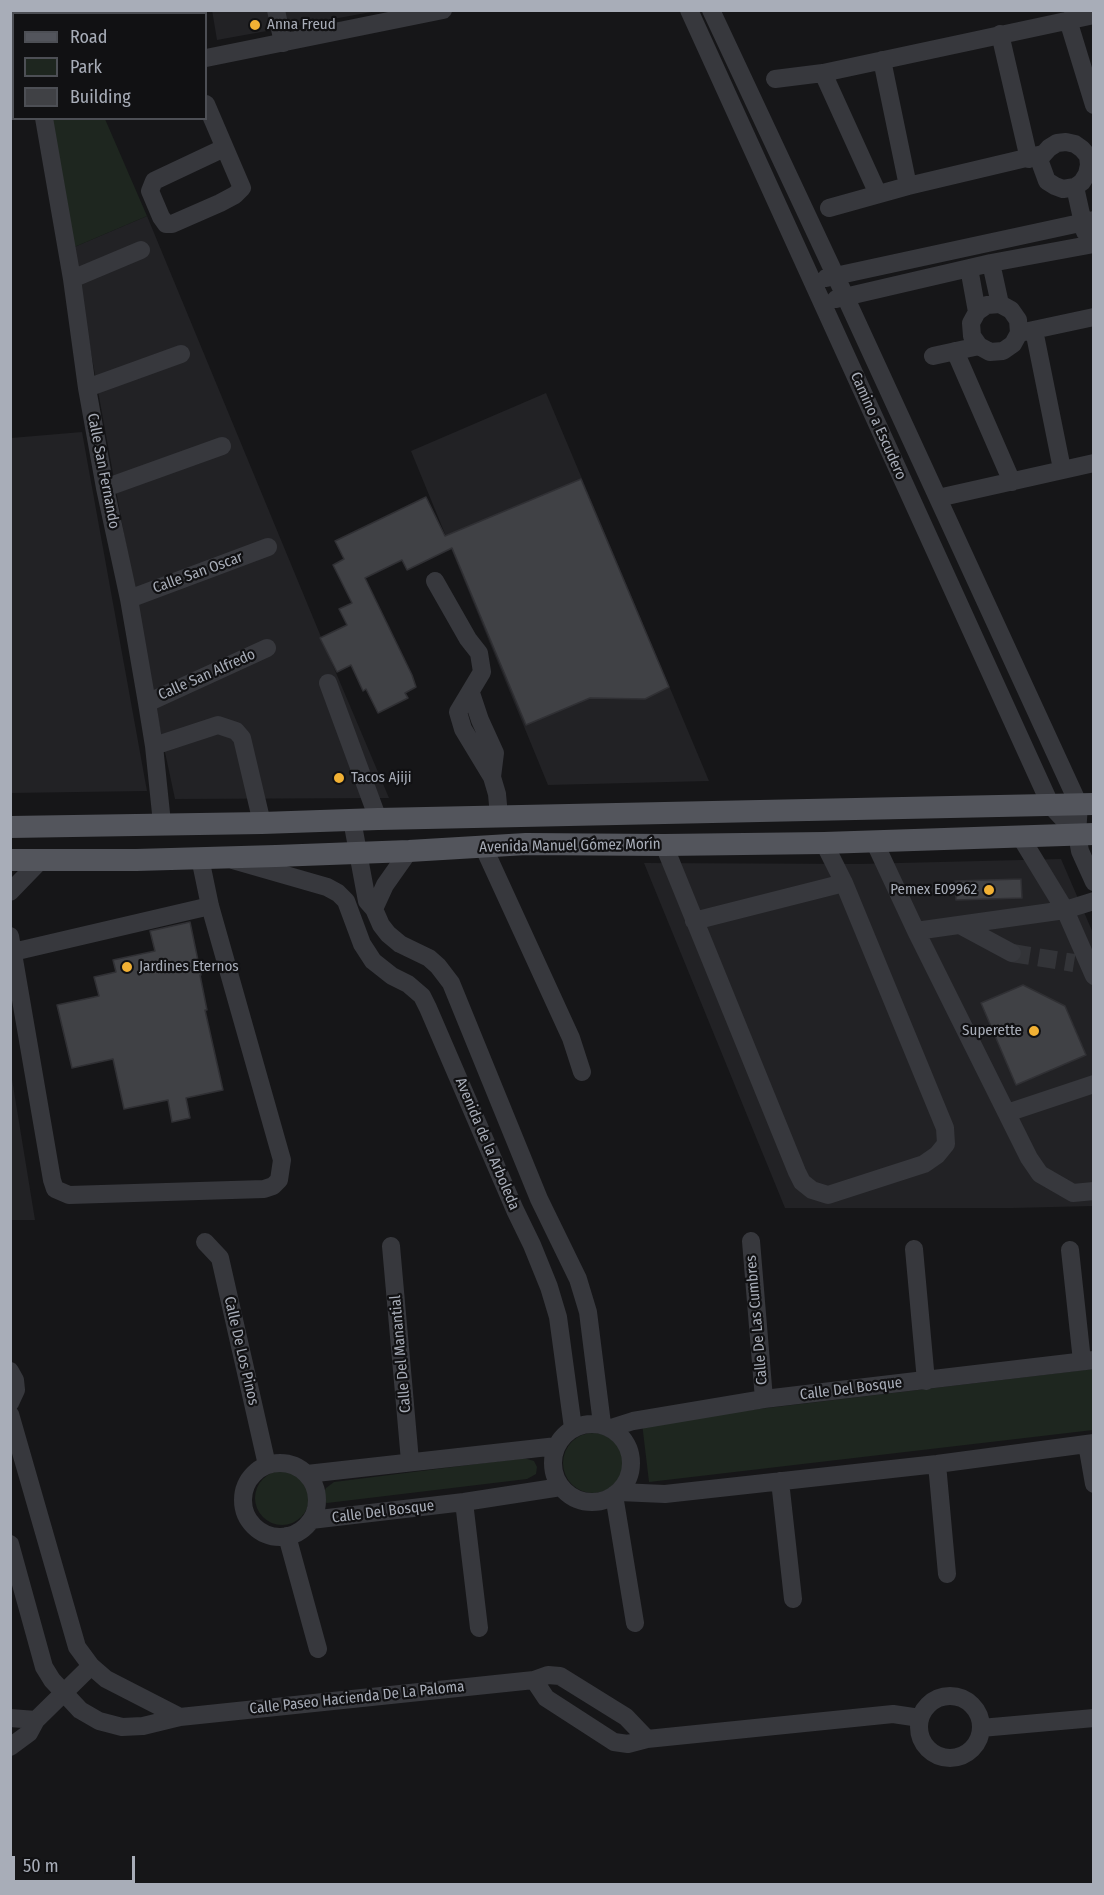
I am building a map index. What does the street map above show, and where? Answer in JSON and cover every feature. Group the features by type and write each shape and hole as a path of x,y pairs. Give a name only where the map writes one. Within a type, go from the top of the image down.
{"main road":[{"name":"Avenida Manuel Gómez Morín","path":"10,827 162,823 262,824 499,816 1086,804"},
{"name":"Avenida Manuel Gómez Morín","path":"10,860 200,858 409,851 526,844 824,843 1085,834"}],"street":[{"path":"276,10 283,43"},
{"path":"207,58 443,10"},
{"name":"Camino a Escudero","path":"688,10 1052,806 1085,834"},
{"name":"Camino a Escudero","path":"711,10 938,498 1086,804 1085,834 1080,851 1094,882"},
{"path":"775,79 823,73 1094,15"},
{"path":"1068,20 1094,105"},
{"path":"829,208 908,186 1036,156 1057,143 1066,142 1088,147 1087,174 1069,188 1055,186 1047,181 1036,156 1000,34"},
{"path":"882,60 908,186"},
{"path":"823,73 878,194"},
{"path":"207,106 242,188 235,195 220,203 172,224 166,224 161,218 150,191 154,181 224,148"},
{"name":"Calle San Fernando","path":"44,120 72,279 87,388 147,703 162,823"},
{"path":"822,303 981,265 1086,245 1082,222 1069,188"},
{"path":"813,282 835,275 1082,222"},
{"path":"977,244 981,265 1000,304"},
{"path":"72,279 141,250"},
{"path":"981,265 977,312 971,323 972,336 979,346 990,352 1003,351 1027,331 1094,317"},
{"path":"977,312 987,305 1000,304 1011,310 1027,331 1062,469"},
{"path":"933,356 979,346"},
{"path":"956,351 1012,482"},
{"path":"87,388 181,354"},
{"path":"105,488 222,446"},
{"path":"938,498 1094,463"},
{"name":"Calle San Oscar","path":"129,599 268,547"},
{"path":"435,581 468,639 479,653 482,672 458,712 463,729 492,777 497,794 499,816"},
{"name":"Calle San Alfredo","path":"147,703 267,648"},
{"path":"328,683 378,819"},
{"path":"154,746 218,725 236,731 242,738 262,824"},
{"name":"Avenida de la Arboleda","path":"352,820 370,905 388,934 400,944 429,958 451,983 539,1199 578,1279 588,1312 606,1426"},
{"path":"1020,836 1065,910 1094,977"},
{"path":"874,841 916,931 1029,1158 1040,1174 1073,1193 1094,1191"},
{"path":"664,845 797,1172 802,1182 812,1190 828,1195 924,1164 937,1155 946,1144 945,1128 844,883 824,843"},
{"path":"483,846 571,1038 582,1072"},
{"path":"225,857 327,887 370,905 409,851"},
{"path":"200,858 210,906 282,1160 279,1180 273,1186 264,1189 69,1195 62,1193 55,1188 52,1180 12,944 210,906"},
{"path":"10,892 40,861"},
{"path":"694,921 844,883"},
{"name":"Avenida de la Arboleda","path":"338,892 346,902 362,944 373,961 422,996 440,1035 549,1287 558,1317 573,1428"},
{"path":"916,931 1065,910 1094,901"},
{"path":"960,925 1012,953"},
{"path":"1074,963 1094,977"},
{"path":"440,1035 466,1023"},
{"path":"1007,1113 1094,1084"},
{"path":"525,1230 551,1221"},
{"name":"Calle De Las Cumbres","path":"751,1241 764,1400"},
{"name":"Calle De Los Pinos","path":"205,1242 220,1258 267,1466"},
{"name":"Calle Del Manantial","path":"391,1246 410,1461"},
{"path":"914,1249 926,1381"},
{"path":"1070,1250 1088,1361"},
{"name":"Calle Del Bosque","path":"606,1426 764,1400 1088,1361"},
{"path":"10,1371 15,1380 16,1390 10,1404"},
{"path":"10,1414 77,1647 91,1666 106,1679 180,1717"},
{"path":"592,1423 606,1426 626,1442 632,1463 626,1484 617,1494 606,1500 586,1502 568,1494 556,1480 553,1463 556,1446 573,1428 592,1423"},
{"path":"617,1494 665,1494 937,1464 1090,1443 1094,1484"},
{"path":"307,1474 556,1446"},
{"path":"281,1463 288,1464 307,1474 316,1492 315,1511 311,1520 300,1530 278,1537 261,1531 248,1518 243,1501 248,1483 259,1470 281,1463"},
{"path":"937,1464 947,1574"},
{"path":"780,1481 793,1599"},
{"name":"Calle Del Bosque","path":"311,1520 464,1502 561,1487"},
{"path":"617,1494 635,1623"},
{"path":"464,1502 479,1628"},
{"path":"287,1536 318,1649"},
{"name":"Calle Paseo Hacienda De La Paloma","path":"10,1544 44,1667 63,1693 80,1710 99,1721 122,1727 143,1726 180,1717 534,1680 548,1675 560,1676 626,1717 646,1739"},
{"path":"10,1747 29,1732 36,1720 91,1666"},
{"path":"534,1680 546,1698 614,1742 628,1744 646,1739 893,1714 920,1718"},
{"path":"940,1697 960,1698 969,1702 976,1709 981,1728 974,1748 955,1758 945,1758 927,1748 921,1739 919,1729 920,1718 925,1709 940,1697"},
{"path":"10,1718 36,1720"},
{"path":"981,1728 1094,1718"}],"shaded area":[{"name":"Anna Freud","path":"212,10 377,11 217,40"},
{"path":"147,216 389,798 175,799 156,710 72,248"},
{"path":"546,393 709,781 548,785 411,451"},
{"path":"82,432 147,791 11,793 11,438"},
{"path":"1061,859 1093,933 1093,1206 785,1208 644,863 859,864"},
{"path":"11,1073 35,1220 11,1220"}],"green space":[{"path":"49,120 105,120 147,216 72,248"},
{"path":"1093,1369 1093,1430 649,1482 642,1423"},
{"path":"587,1433 599,1433 610,1438 618,1446 623,1463 621,1475 610,1488 599,1493 587,1493 576,1488 568,1480 563,1469 563,1457 568,1446 576,1438"},
{"path":"524,1458 534,1461 537,1467 536,1474 527,1479 327,1503 322,1497 326,1488 334,1482"},
{"path":"277,1471 287,1471 297,1475 305,1483 309,1498 305,1513 297,1521 287,1525 277,1525 267,1521 259,1513 255,1503 255,1493 259,1483 267,1475"}],"building":[{"path":"581,479 669,687 645,699 590,698 526,725 452,548 407,570 402,560 365,578 412,675 416,687 405,693 408,698 378,713 366,689 363,691 351,665 337,672 320,638 347,625 339,609 352,603 333,565 344,559 335,541 426,497 445,536"},
{"name":"Pemex E09962","path":"1021,879 1022,898 956,900 955,881"},
{"path":"190,922 207,1010 205,1010 223,1090 186,1098 190,1118 172,1122 168,1100 124,1109 113,1059 72,1068 57,1005 99,996 94,977 116,972 113,960 155,951 150,931"},
{"name":"Superette","path":"1023,985 1065,1006 1086,1055 1016,1085 981,1003"}],"tunnel":[{"path":"1012,953 1074,963"}],"place":[{"name":"Anna Freud","path":"255,25"},
{"name":"Tacos Ajiji","path":"339,778"},
{"name":"Pemex E09962","path":"989,890"},
{"name":"Jardines Eternos","path":"127,967"},
{"name":"Superette","path":"1034,1031"}]}
